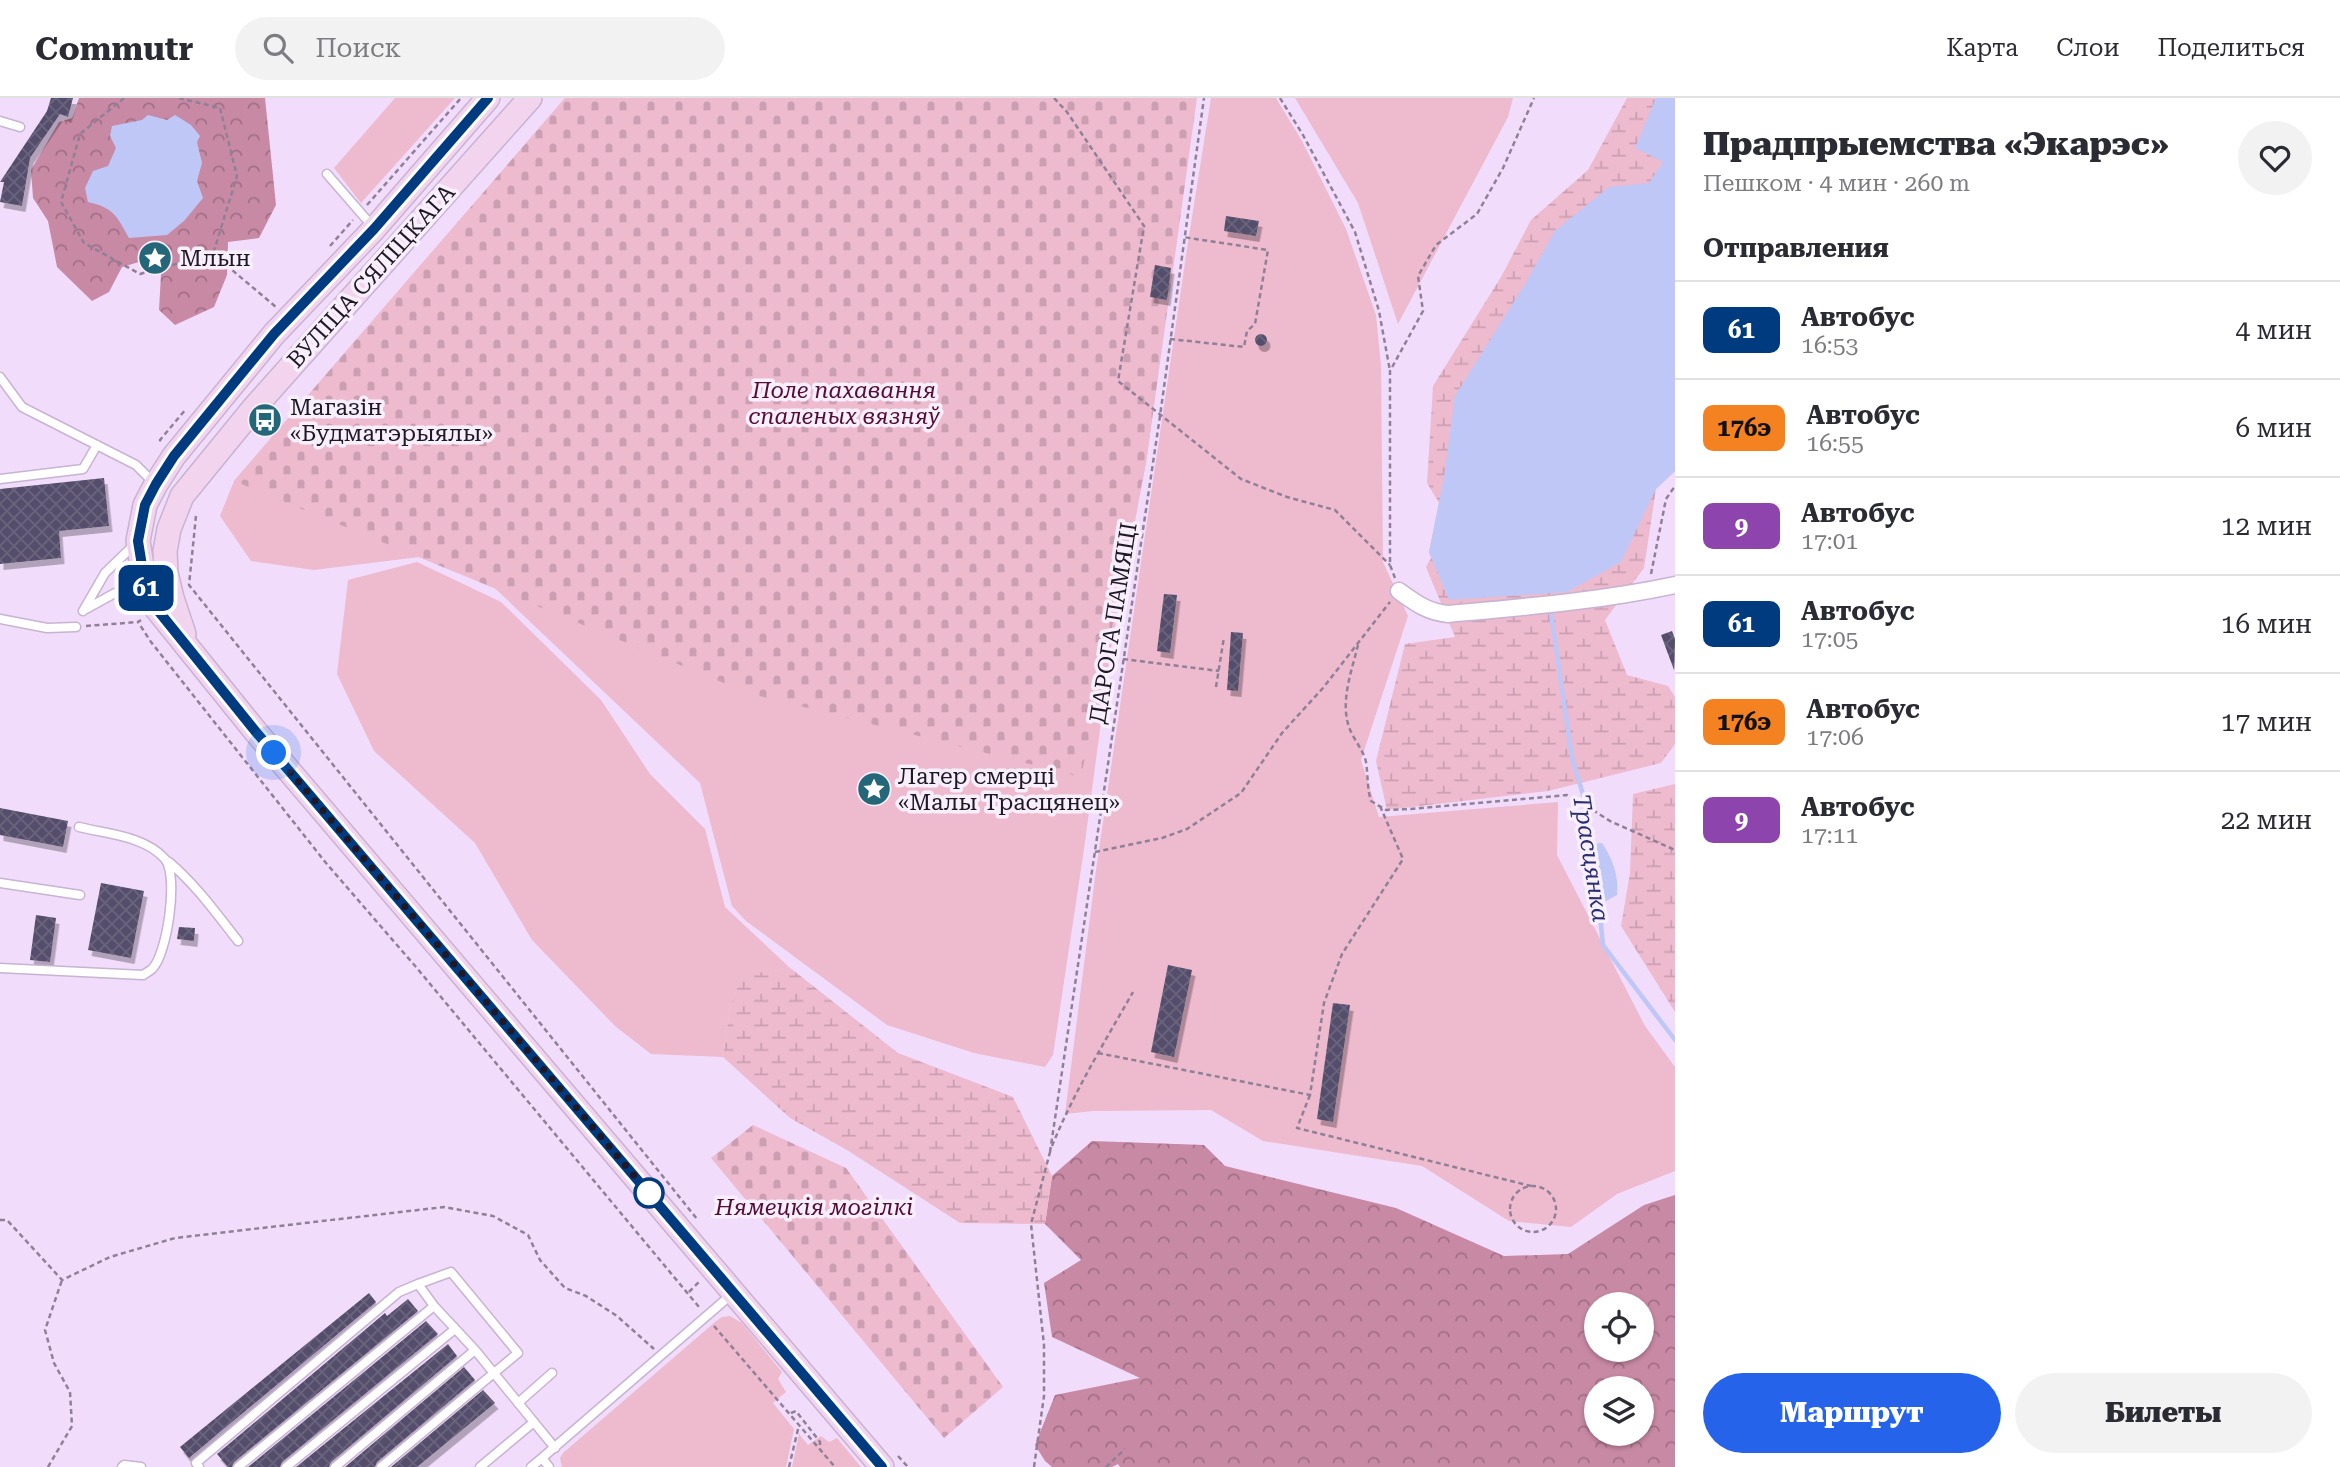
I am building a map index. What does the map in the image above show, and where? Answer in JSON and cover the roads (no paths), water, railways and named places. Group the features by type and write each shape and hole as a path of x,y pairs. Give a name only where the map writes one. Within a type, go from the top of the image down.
{"main road":[{"name":"ВУЛІЦА СЯЛІЦКАГА","path":"488,98 374,229 274,334 174,456 145,505 138,541 145,584 155,610 256,732 734,1292 886,1457"},
{"name":"ВУЛІЦА СЯЛІЦКАГА","path":"155,610 166,573 165,551 169,529 182,496 197,475 299,356 530,98"},
{"path":"274,334 299,356"}],"street":[{"path":"1399,591 1422,608 1448,614 1546,605 1675,585"}],"lane":[{"path":"0,121 20,127"},
{"path":"327,174 374,229"},
{"path":"0,377 22,407 136,465 156,484"},
{"path":"0,479 83,469 97,445"},
{"path":"138,541 105,573 83,611 115,593 145,584"},
{"path":"0,619 47,628 76,627"},
{"path":"79,827 143,842 194,885 239,940"},
{"path":"0,968 143,975 152,970 159,958 171,907 171,873 166,860"},
{"path":"0,883 80,895"},
{"path":"200,1467 196,1463 399,1292 451,1272 518,1353 381,1467"},
{"path":"418,1284 555,1448"},
{"path":"531,1467 734,1292"},
{"path":"238,1467 434,1306"},
{"path":"286,1467 455,1329"},
{"path":"335,1467 475,1350"},
{"path":"518,1403 552,1373"},
{"path":"480,1467 534,1422"},
{"path":"542,1458 549,1467"},
{"path":"122,1467 141,1467"}],"water":[{"path":"1656,98 1675,98 1675,471 1656,489 1621,562 1567,592 1449,600 1429,552 1444,477 1455,396 1555,231 1609,187 1649,183 1663,162 1635,148"},
{"path":"148,115 167,120 175,115 191,125 200,136 197,142 202,163 197,181 203,198 184,221 167,235 129,238 109,210 88,202 85,188 93,171 108,166 116,148 110,136 112,126 142,120"},
{"path":"1602,843 1612,862 1617,882 1617,895 1606,901 1594,898 1587,858 1587,844"}],"waterway":[{"name":"Трасцянка","path":"1551,613 1572,757 1586,805 1592,849"},
{"name":"Трасцянка","path":"1598,896 1603,945 1675,1040"}],"place":[{"name":"Млын","path":"155,258"},
{"name":"Магазін «Будматэрыялы»","path":"265,420"},
{"name":"Лагер смерці «Малы Трасцянец»","path":"874,789"}],"park label":[{"name":"Поле пахавання спаленых вязняў","path":"844,403"},
{"name":"Нямецкія могілкі","path":"814,1207"}]}
